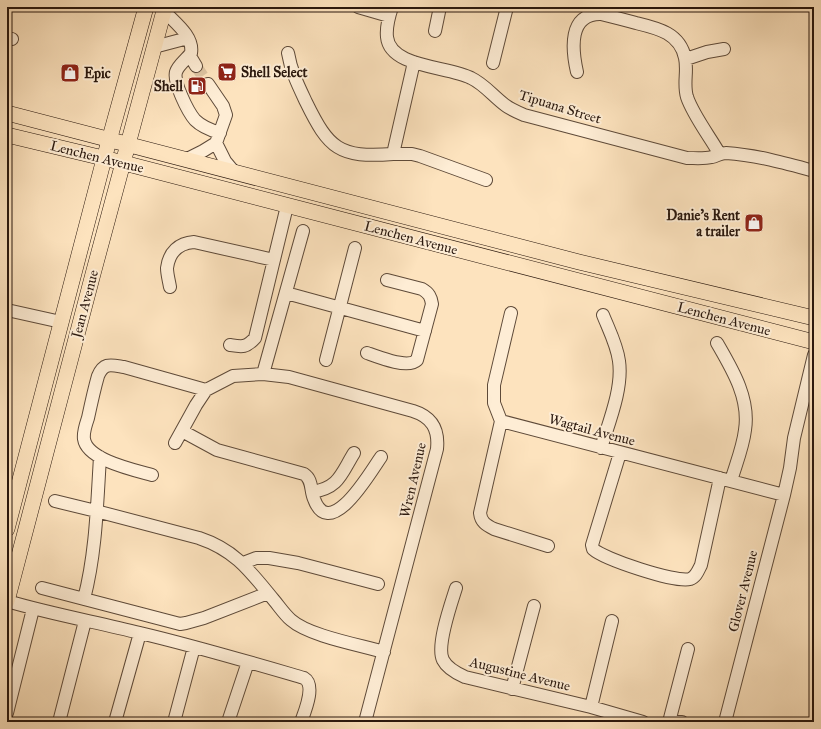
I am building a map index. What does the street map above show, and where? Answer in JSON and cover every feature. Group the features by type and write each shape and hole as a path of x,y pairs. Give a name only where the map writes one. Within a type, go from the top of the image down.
{"main road":[{"name":"Jean Avenue","path":"7,529 109,140 146,7"},
{"name":"Jean Avenue","path":"7,601 164,9"},
{"name":"Lenchen Avenue","path":"7,113 579,262 814,318"},
{"name":"Lenchen Avenue","path":"7,134 814,342"},
{"path":"61,322 70,323 74,319 83,286 88,278 93,274"}],"street":[{"path":"358,7 391,12"},
{"path":"435,31 440,7"},
{"path":"493,63 506,7"},
{"path":"164,9 188,38 191,44 193,61 178,68 176,73 176,80 181,94 195,120 218,138 225,161 234,173"},
{"name":"Tipuana Street","path":"391,12 386,36 392,51 399,57 473,78 505,105 524,115 687,158 712,157 719,153 767,159 814,171"},
{"path":"577,72 573,51 576,31 582,19 587,16 601,14 659,29 669,34 680,43 686,59 685,81 687,98 719,153"},
{"path":"154,47 188,38"},
{"path":"686,59 707,52 724,49"},
{"path":"288,53 289,64 296,82 317,126 333,144 342,149 361,155 404,154 420,156 486,180"},
{"path":"393,154 414,62"},
{"path":"185,160 203,151 218,138 226,115 226,110 208,84"},
{"path":"230,345 243,347 250,344 255,338 287,206"},
{"path":"263,374 303,231"},
{"path":"170,287 167,269 170,258 178,247 186,243 194,242 274,260"},
{"path":"326,360 354,248"},
{"path":"367,353 396,362 413,363 417,360 425,331 432,304 430,295 422,289 387,280"},
{"path":"286,293 425,331"},
{"path":"7,310 61,322"},
{"path":"511,313 494,385 494,403 501,421 480,518 487,526 494,529 548,546"},
{"path":"602,448 615,399 620,371 616,346 603,314"},
{"path":"620,453 592,545 593,549 608,558 666,577 685,580 694,577 698,573 701,565 726,479 744,435 746,418 745,406 738,384 717,343"},
{"name":"Glover Avenue","path":"725,722 784,495 790,468 794,438 814,355"},
{"path":"152,475 109,463 89,448 84,437 98,376 103,368 112,365 206,390 175,443"},
{"name":"Wren Avenue","path":"206,390 233,376 263,374 289,377 413,411 426,417 436,430 438,444 433,467 365,722"},
{"name":"Glover Avenue","path":"790,468 801,440 814,390"},
{"name":"Wagtail Avenue","path":"501,421 784,495"},
{"path":"182,431 217,450 304,474 309,479 314,500 322,510 333,513 339,510 350,500 381,457"},
{"path":"312,492 329,488 336,482 354,453"},
{"path":"84,599 92,558 100,457"},
{"path":"55,501 206,541 225,550 243,562 292,621 299,626 323,635 384,652"},
{"path":"243,562 256,558 269,558 298,563 378,584"},
{"path":"42,588 180,624 204,618 268,593"},
{"name":"Augustine Avenue","path":"456,588 441,648 444,661 456,673 465,677 591,707 643,722"},
{"path":"7,601 33,609 140,633 194,647 306,680 310,686 310,690 301,722"},
{"path":"512,689 534,606"},
{"path":"7,713 33,609"},
{"path":"59,722 85,621"},
{"path":"591,707 612,622"},
{"path":"115,722 140,633"},
{"path":"174,722 194,647"},
{"path":"669,722 688,649"},
{"path":"228,722 248,662"},
{"path":"674,722 682,722"}],"tunnel":[{"path":"196,66 208,84"}],"place":[{"name":"Shell Select","path":"227,72"},
{"name":"Epic","path":"70,73"},
{"name":"Shell","path":"197,86"},
{"name":"Danie's Rent a trailer","path":"754,223"}]}
